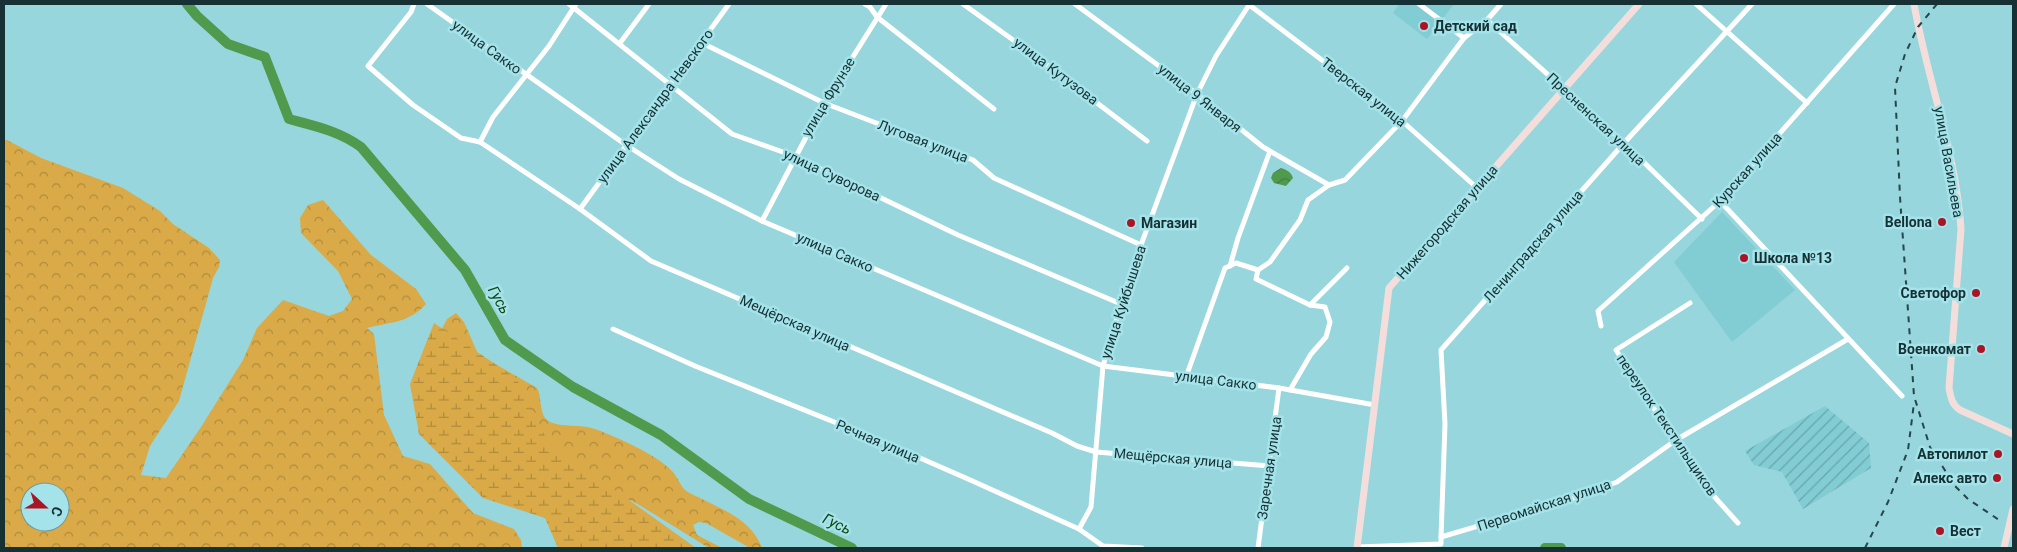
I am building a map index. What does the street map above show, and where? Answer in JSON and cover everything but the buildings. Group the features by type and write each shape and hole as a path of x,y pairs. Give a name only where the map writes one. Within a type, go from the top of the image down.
{"main road":[{"name":"Нижегородская улица","path":"1357,548 1389,288 1639,4"},
{"name":"улица Васильева","path":"1914,4 1918,27 1938,103 1960,208 1961,229 1949,388 1951,399 1955,407 1960,410 2013,434"},
{"path":"2004,548 2013,509"}],"street":[{"name":"Мещёрская улица","path":"414,4 411,12 368,66 414,105 461,138 480,142 580,209 651,261 1052,433 1077,446 1096,452 1270,466"},
{"name":"улица Сакко","path":"427,4 525,75 678,179 762,221 1103,366 1279,388 1375,406"},
{"path":"620,43 649,4"},
{"name":"улица Александра Невского","path":"580,209 729,4"},
{"path":"865,4 870,7 877,17 994,109"},
{"name":"улица Фрунзе","path":"762,221 794,156 824,102 886,4"},
{"name":"улица Кутузова","path":"963,4 1147,141"},
{"name":"улица 9 Января","path":"1075,4 1197,94 1270,151 1329,185"},
{"name":"улица Куйбышева","path":"1079,529 1091,507 1103,366 1121,304 1197,94 1216,56 1248,4"},
{"name":"Тверская улица","path":"1248,4 1402,121 1476,187"},
{"path":"1419,4 1464,38"},
{"path":"1290,390 1311,354 1326,337 1330,322 1325,308 1310,305 1256,279 1258,270 1270,262 1300,220 1308,200 1329,185 1345,180 1402,121 1464,38 1488,20 1502,4"},
{"path":"1696,4 1807,103"},
{"name":"Ленинградская улица","path":"1441,537 1445,424 1441,350 1624,143 1726,30 1752,4"},
{"name":"Курская улица","path":"1601,326 1598,310 1720,201 1894,4"},
{"path":"480,142 492,117 549,46 573,5"},
{"name":"улица Суворова","path":"573,5 732,134 794,156 958,235 1121,304"},
{"name":"Пресненская улица","path":"1488,20 1624,143 1702,219"},
{"name":"Луговая улица","path":"702,43 824,102 973,160 994,178 1141,245"},
{"path":"1230,266 1238,238 1270,151"},
{"path":"1720,201 1902,396"},
{"path":"1186,377 1225,268 1236,263 1258,270"},
{"path":"1310,305 1347,268"},
{"name":"переулок Текстильщиков","path":"1690,303 1616,350 1703,484 1738,523"},
{"name":"Речная улица","path":"613,329 695,366 878,440 1079,529 1103,546 1142,548"},
{"name":"Первомайская улица","path":"1357,548 1442,544 1441,537 1577,497 1617,482 1676,440 1848,339"},
{"name":"Заречная улица","path":"1258,548 1279,388"}],"shaded area":[{"name":"Детский сад","path":"1399,4 1454,4 1427,39 1393,13"},
{"path":"1722,212 1795,290 1732,342 1674,262"},
{"path":"1825,406 1869,443 1871,468 1803,509 1782,472 1754,465 1745,451"}],"green space":[{"path":"4,140 41,158 123,188 160,211 173,224 209,248 220,260 219,267 213,278 179,401 150,446 141,475 166,478 243,360 257,328 283,300 329,316 343,311 352,299 338,271 301,233 300,218 308,205 323,200 371,255 416,289 426,304 413,315 406,318 367,328 374,334 384,415 403,456 430,464 473,513 514,529 521,540 522,548 4,548"},
{"path":"456,313 464,322 478,354 537,388 544,417 547,420 557,424 595,429 647,453 672,471 685,490 729,513 745,524 758,539 762,548 750,548 706,523 699,522 693,525 697,535 722,548 709,548 636,503 556,467 431,350 447,319"},
{"path":"434,323 516,378 548,442 696,548 558,548 545,518 483,498 419,434 410,384"}],"water":[{"path":"1281,168 1291,174 1293,178 1286,186 1274,183 1271,178 1273,173"}],"waterway":[{"name":"Гусь","path":"187,4 197,16 228,44 265,57 289,119 335,133 361,147 465,270 505,340 573,387 661,435 749,499 852,548"},
{"name":"Гусь","path":"1545,548 1561,548"}],"railway":[{"path":"1937,4 1918,27 1905,54 1895,87 1900,197 1914,396 1930,447 1955,486 1968,499 2002,522"},
{"path":"1865,548 1888,502 1908,450 1914,403"}],"place":[{"name":"Детский сад","path":"1424,26"},
{"name":"Bellona","path":"1942,222"},
{"name":"Магазин","path":"1131,223"},
{"name":"Школа №13","path":"1744,258"},
{"name":"Светофор","path":"1976,293"},
{"name":"Военкомат","path":"1981,349"},
{"name":"Автопилот","path":"1998,454"},
{"name":"Алекс авто","path":"1997,478"},
{"name":"Вест","path":"1940,531"}]}
